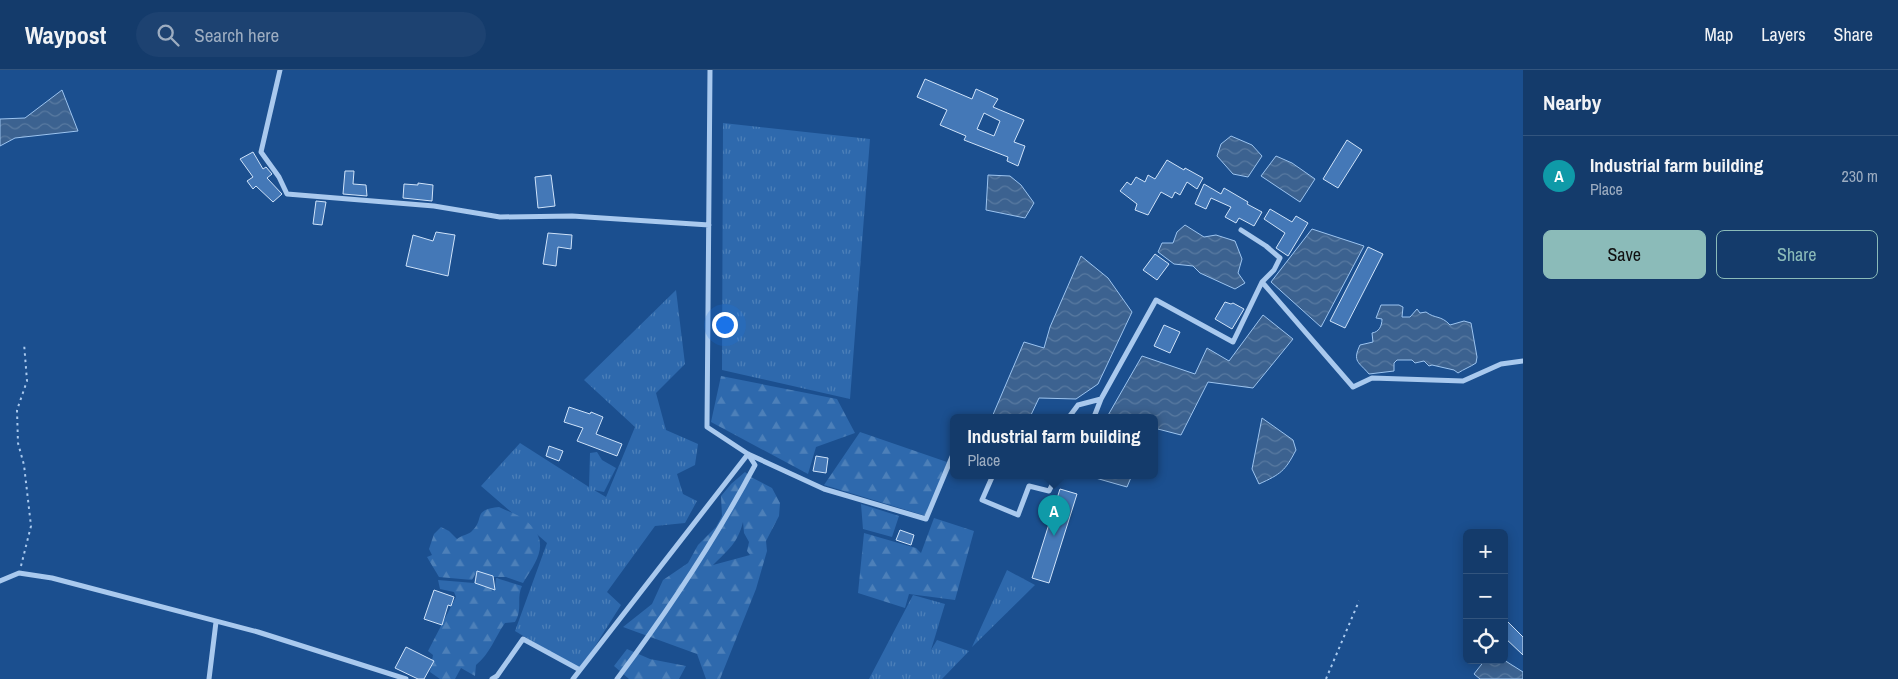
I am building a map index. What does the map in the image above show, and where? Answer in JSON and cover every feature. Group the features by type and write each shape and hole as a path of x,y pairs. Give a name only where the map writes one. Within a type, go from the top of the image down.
{"street":[{"path":"280,70 260,152 279,177 287,194 434,206 500,217 572,216 709,225"},
{"path":"710,70 707,426 748,454 824,489 926,519 950,462"},
{"path":"1095,414 1101,399 1156,300 1233,342 1262,282 1274,270 1280,258 1266,246 1241,230"},
{"path":"1262,282 1353,387 1372,378 1463,381 1500,364 1523,361"},
{"path":"1071,414 1078,405 1101,399"},
{"path":"574,679 748,454"},
{"path":"617,679 647,638 734,503 756,465 748,454"},
{"path":"991,479 982,500 1018,515 1029,486 1048,491 1055,479"},
{"path":"0,580 19,573 52,578 258,632 406,679"},
{"path":"209,679 216,622"},
{"path":"492,679 497,676 523,639 580,670"}],"path":[{"path":"19,573 31,526 24,465 18,443 17,410 26,381 24,343"},
{"path":"1326,679 1359,601"}],"green space":[{"path":"723,123 870,139 850,399 722,370"},
{"path":"676,290 685,364 656,393 666,430 698,444 695,465 677,474 683,494 697,501 685,523 655,526 607,592 621,605 580,670 515,631 547,543 481,486 520,443 589,487 590,453 597,452 602,460 616,468 604,492 594,490 606,497 635,427 584,380"},
{"path":"721,376 837,399 855,433 816,447 808,474 711,422"},
{"path":"860,432 947,462 926,516 824,485"},
{"path":"745,472 772,488 780,503 779,516 766,541 767,551 756,589 720,679 706,679 697,654 623,627 652,604 663,580 688,563 698,545 716,527 722,516 721,496","holes":["743,522 744,533 749,542 747,551 750,555 713,565 735,541"]},
{"path":"861,504 899,516 892,537 863,529"},
{"path":"499,507 524,519 533,527 538,535 540,550 523,583 506,577 493,577 492,591 495,589 496,578 522,586 519,608 515,622 505,623 489,651 476,665 475,676 461,668 455,679 440,679 430,672 433,655 428,651 456,597 454,592 440,589 438,580 474,583 476,573 472,580 439,577 427,557 432,555 429,549 434,534 441,527 449,531 457,539 471,532 485,510"},
{"path":"934,518 974,531 955,600 909,594 905,608 858,593 864,533 916,548 921,553"},
{"path":"1007,570 1035,585 972,647"},
{"path":"913,595 945,604 931,650 937,640 969,651 942,679 869,679"},
{"path":"627,649 650,659 686,666 679,679 629,679 614,666"}],"water":[{"path":"62,90 78,131 15,138 0,146 0,119 25,118"},
{"path":"1231,136 1252,145 1262,156 1248,177 1233,174 1217,156 1221,144"},
{"path":"1276,156 1292,163 1315,179 1300,202 1261,176"},
{"path":"988,175 1010,176 1021,185 1034,203 1025,218 986,210"},
{"path":"1185,225 1204,237 1216,235 1235,241 1242,259 1238,273 1245,283 1235,289 1200,273 1193,266 1174,264 1158,252 1162,243 1173,243 1177,232"},
{"path":"1312,229 1364,246 1321,327 1271,282"},
{"path":"1081,256 1108,278 1132,312 1098,384 1076,399 1039,398 1031,414 993,414 1024,342 1044,348 1050,327"},
{"path":"1381,305 1399,305 1403,307 1402,317 1410,317 1417,309 1420,313 1426,312 1444,320 1450,325 1464,321 1471,323 1477,357 1476,363 1458,373 1454,370 1429,366 1424,361 1415,363 1412,360 1397,360 1394,363 1394,371 1369,374 1358,361 1357,355 1360,345 1373,342 1372,333 1381,326 1382,319 1376,318"},
{"path":"1263,315 1293,339 1253,388 1208,382 1181,435 1158,429 1158,414 1109,414 1142,356 1195,374 1207,348 1229,361"},
{"path":"1262,418 1293,440 1296,450 1282,471 1259,484 1252,469"},
{"path":"1099,479 1130,479 1127,487"},
{"path":"1508,663 1523,672 1523,679 1480,679 1474,674 1482,664"}],"building":[{"path":"925,79 972,99 976,89 998,99 993,107 1024,120 1014,142 1025,146 1018,166 1007,161 1008,157 964,140 966,136 940,125 947,110 917,97","holes":["984,113 1000,121 994,136 977,129"]},
{"path":"1347,140 1362,150 1338,188 1323,179"},
{"path":"253,152 263,169 266,167 272,174 267,178 282,194 273,202 256,186 253,189 247,181 253,177 240,159"},
{"path":"1167,160 1203,178 1197,189 1187,182 1180,195 1175,192 1172,198 1161,192 1148,215 1135,210 1137,204 1120,191 1127,182 1131,185 1136,177 1145,182 1148,175 1155,179"},
{"path":"345,171 354,171 353,184 366,185 367,196 343,194"},
{"path":"551,175 555,206 538,208 535,177"},
{"path":"418,183 433,185 432,201 403,198 404,184 418,185"},
{"path":"1204,184 1221,194 1224,188 1262,212 1254,226 1239,218 1236,223 1225,217 1231,207 1211,198 1206,209 1195,204"},
{"path":"316,201 326,202 322,225 313,224"},
{"path":"1270,209 1292,222 1296,216 1308,223 1288,256 1276,248 1285,233 1264,219"},
{"path":"436,232 455,235 448,276 406,266 413,235 433,241"},
{"path":"548,233 572,235 571,249 558,247 556,266 543,264"},
{"path":"1368,247 1383,254 1345,328 1330,321"},
{"path":"1155,254 1169,264 1157,280 1143,270"},
{"path":"1225,302 1233,303 1244,309 1232,329 1215,319"},
{"path":"1164,325 1180,332 1170,353 1154,346"},
{"path":"569,407 603,417 596,434 622,444 617,456 577,441 583,428 564,422"},
{"path":"549,446 563,451 559,461 546,456"},
{"path":"816,456 828,458 826,473 813,471"},
{"path":"1060,489 1077,494 1049,583 1032,578"},
{"path":"900,530 914,535 911,545 896,540"},
{"path":"477,571 493,576 495,590 475,583"},
{"path":"434,590 454,597 451,606 448,605 442,625 424,619"},
{"path":"1508,622 1523,637 1523,655 1508,641"},
{"path":"406,647 434,661 424,679 418,679 395,668"}],"place":[{"name":"Industrial farm building","path":"1054,536"}]}
